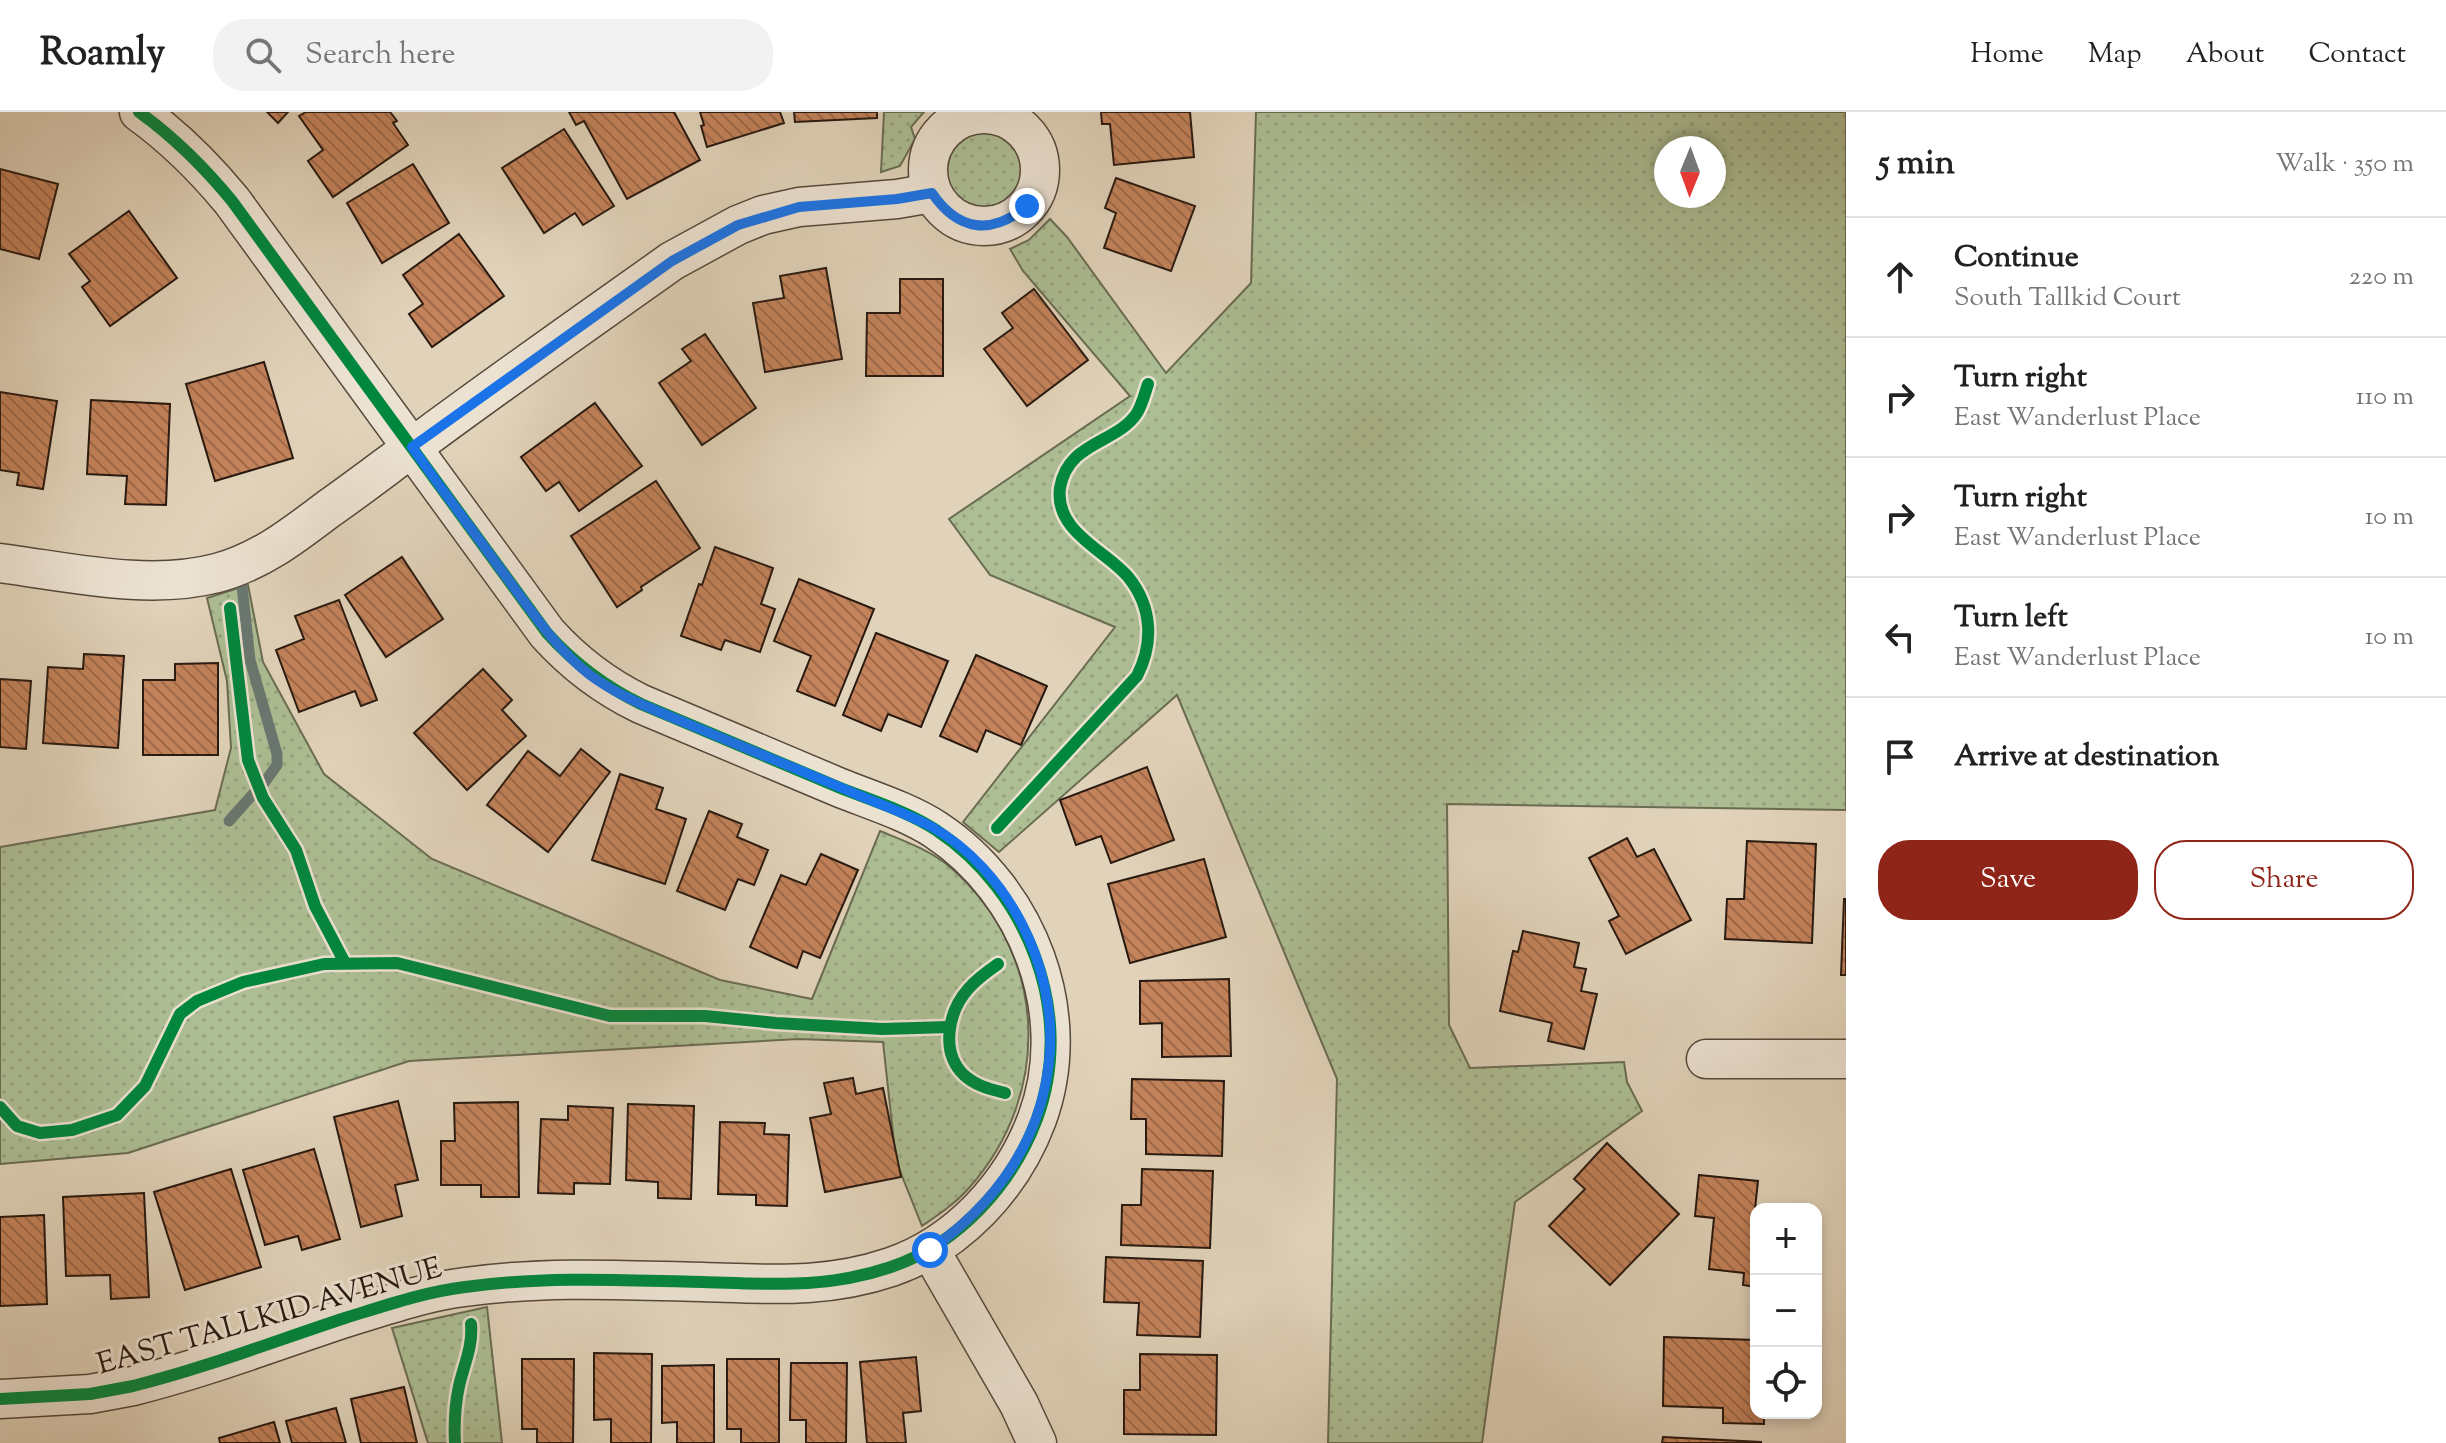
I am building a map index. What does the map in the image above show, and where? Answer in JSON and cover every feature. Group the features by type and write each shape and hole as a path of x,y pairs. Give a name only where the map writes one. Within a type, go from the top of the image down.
{"street":[{"name":"EAST TALLKID AVENUE","path":"0,1399 90,1394 133,1386 406,1299 463,1287 562,1278 814,1284 894,1266 930,1250 974,1216 1004,1180 1033,1131 1049,1060 1049,1011 1034,951 1020,920 978,863 933,828 641,704 591,676 547,633 208,173 163,129 139,112"},
{"path":"0,563 159,580 219,572 266,554 672,261 738,225 799,207 932,193"},
{"path":"1706,1059 1846,1059"},
{"path":"930,1250 1025,1439"}],"green space":[{"path":"884,112 924,112 911,127 915,139 900,166 881,172"},
{"path":"1256,112 1846,112 1846,810 1447,804 1449,1025 1470,1068 1624,1062 1627,1082 1642,1111 1515,1202 1482,1443 1328,1443 1337,1079 1177,695 999,852 963,822 1115,627 990,575 949,519 1130,396 1023,271 1010,249 1029,240 1050,219 1067,237 1166,373 1251,283"},
{"path":"984,129 1000,132 1013,141 1022,154 1025,170 1022,186 1013,199 1000,208 984,211 968,208 955,199 946,186 943,170 946,154 955,141 968,132"},
{"path":"248,585 263,662 324,774 432,859 720,980 812,999 880,831 925,851 950,867 982,901 1006,940 1021,981 1028,1023 1026,1067 1016,1109 997,1150 969,1188 922,1226 896,1161 883,1042 798,1039 409,1061 128,1153 0,1164 0,847 215,810 231,748 227,681 207,598"},
{"path":"487,1307 502,1443 428,1443 392,1328"}],"building":[{"path":"267,112 288,112 278,123"},
{"path":"306,112 390,112 397,121 393,123 408,145 333,197 308,161 323,150 299,116"},
{"path":"569,112 674,112 700,160 627,199 584,121 576,125"},
{"path":"700,112 780,112 784,123 707,147"},
{"path":"794,112 877,112 877,118 795,122"},
{"path":"1101,112 1190,112 1194,157 1114,165 1110,124 1102,124"},
{"path":"564,129 614,206 583,225 575,213 544,233 502,168"},
{"path":"413,164 449,223 382,263 347,203"},
{"path":"0,169 58,184 39,259 0,249"},
{"path":"1116,178 1195,206 1171,271 1104,248 1116,213 1105,208"},
{"path":"129,211 177,278 110,326 82,287 90,281 69,254"},
{"path":"459,234 504,296 432,347 409,314 423,304 403,275"},
{"path":"826,268 842,359 765,372 753,303 784,298 780,276"},
{"path":"900,279 943,279 943,376 866,376 867,313 900,313"},
{"path":"1034,289 1088,360 1027,406 984,349 1013,328 1002,313"},
{"path":"705,334 756,408 702,445 659,383 691,361 682,349"},
{"path":"264,362 293,458 215,481 186,384"},
{"path":"0,392 57,401 43,489 17,485 19,473 0,470"},
{"path":"91,400 170,404 166,505 125,504 127,476 87,474"},
{"path":"595,403 642,466 579,511 559,482 546,491 521,457"},
{"path":"656,481 700,548 617,607 571,536"},
{"path":"715,547 773,568 761,604 775,609 760,652 725,640 721,650 681,636"},
{"path":"402,557 443,619 386,657 345,595"},
{"path":"799,579 874,609 835,706 797,691 811,656 774,641"},
{"path":"339,600 377,700 361,706 355,691 299,712 276,650 304,639 295,616"},
{"path":"876,633 948,661 921,727 888,714 881,731 843,715"},
{"path":"84,654 124,656 118,748 43,743 48,667 83,669"},
{"path":"976,655 1047,686 1021,745 986,730 977,752 940,736"},
{"path":"218,663 218,755 143,755 143,680 175,680 175,664"},
{"path":"483,669 512,700 502,710 526,736 467,790 414,733"},
{"path":"0,679 31,681 26,749 0,747"},
{"path":"581,749 610,772 548,852 487,805 528,751 560,776"},
{"path":"1147,767 1174,840 1111,863 1101,836 1076,845 1060,800"},
{"path":"620,774 663,788 656,809 686,819 665,884 592,860"},
{"path":"709,811 742,824 737,837 768,850 754,885 738,879 725,910 677,891"},
{"path":"1627,838 1637,857 1654,849 1691,920 1626,954 1609,921 1619,916 1589,858"},
{"path":"1747,841 1816,844 1812,943 1725,939 1727,899 1744,899"},
{"path":"821,854 858,870 820,958 803,951 797,968 750,947 781,875 806,885"},
{"path":"1204,859 1226,937 1130,963 1108,884"},
{"path":"1844,899 1846,975 1841,975"},
{"path":"1523,931 1579,943 1574,967 1586,969 1581,991 1597,994 1584,1049 1548,1041 1552,1023 1500,1011 1513,951 1518,952"},
{"path":"1229,979 1231,1056 1162,1057 1162,1023 1140,1024 1140,981"},
{"path":"853,1078 856,1094 883,1088 901,1177 825,1192 810,1118 831,1114 824,1083"},
{"path":"1132,1079 1224,1081 1222,1156 1146,1154 1146,1119 1131,1119"},
{"path":"398,1101 418,1180 395,1185 402,1216 361,1227 334,1117"},
{"path":"518,1102 519,1197 481,1197 481,1185 441,1185 441,1141 455,1141 454,1103"},
{"path":"628,1104 694,1106 691,1199 658,1198 658,1182 626,1180"},
{"path":"568,1106 613,1108 610,1184 574,1183 574,1194 538,1193 541,1119 568,1120"},
{"path":"720,1122 765,1123 764,1134 789,1135 787,1206 756,1205 756,1195 718,1194"},
{"path":"1607,1143 1679,1214 1610,1285 1549,1226 1585,1189 1574,1179"},
{"path":"314,1149 340,1239 302,1250 298,1236 265,1245 243,1170"},
{"path":"231,1169 261,1267 185,1290 154,1192"},
{"path":"1142,1169 1213,1171 1210,1248 1121,1245 1122,1205 1141,1205"},
{"path":"1699,1175 1758,1181 1756,1203 1750,1203 1750,1286 1743,1285 1744,1273 1709,1269 1714,1218 1695,1216"},
{"path":"144,1193 149,1297 111,1299 110,1275 66,1276 63,1197"},
{"path":"44,1215 47,1304 0,1306 0,1217"},
{"path":"1106,1257 1203,1261 1200,1337 1137,1335 1139,1303 1104,1302"},
{"path":"1664,1337 1750,1340 1750,1419 1764,1419 1764,1424 1723,1423 1723,1408 1663,1406"},
{"path":"594,1353 652,1354 651,1443 611,1443 611,1419 594,1420"},
{"path":"1140,1354 1217,1355 1216,1435 1124,1434 1124,1390 1140,1390"},
{"path":"916,1357 921,1411 903,1413 906,1443 867,1443 860,1362"},
{"path":"522,1359 574,1359 573,1443 537,1443 537,1429 522,1429"},
{"path":"727,1359 779,1359 779,1443 741,1443 741,1429 727,1429"},
{"path":"791,1363 847,1363 846,1443 806,1443 806,1420 790,1420"},
{"path":"714,1365 714,1443 677,1443 677,1422 662,1423 662,1366"},
{"path":"404,1387 417,1443 361,1443 351,1399"},
{"path":"336,1408 346,1443 292,1443 286,1421"},
{"path":"274,1422 280,1443 220,1443 219,1438"},
{"path":"1663,1437 1761,1442 1761,1443 1662,1443"}],"waterway":[{"path":"242,586 250,660 277,754 277,765 264,783"},
{"path":"229,821 254,793"}],"cycle path":[{"path":"0,1399 90,1394 133,1386 213,1363 389,1304 465,1287 524,1281 584,1280 798,1284 844,1279 891,1267 939,1244 980,1210 1013,1167 1026,1144 1037,1119 1048,1079 1051,1038 1046,998 1036,958 1019,921 996,886 968,856 936,830 913,817 627,697 602,682 568,654 547,633 232,201 211,176 139,112"},
{"path":"997,828 1137,676 1142,664 1148,626 1137,589 1119,568 1073,529 1060,503 1060,488 1073,461 1118,431 1137,413 1148,384"},
{"path":"230,608 248,760 263,798 296,850 315,906 345,963"},
{"path":"0,1107 17,1126 40,1133 72,1130 117,1115 145,1086 180,1014 197,1001 243,982 324,964 397,963 610,1016 705,1016 882,1029 949,1027"},
{"path":"998,964 962,997 952,1020 949,1043 956,1066 964,1075 978,1084 1005,1093"},
{"path":"455,1443 457,1400 471,1324"}],"route":[{"path":"930,1250 974,1216 1004,1180 1033,1131 1040,1110 1049,1060 1049,1011 1034,951 1020,920 978,863 933,828 641,704 591,676 547,633 412,447 672,261 704,242 763,215 833,202 897,199 932,193 943,208 958,220 976,226 995,225 1012,219 1027,206"}]}
